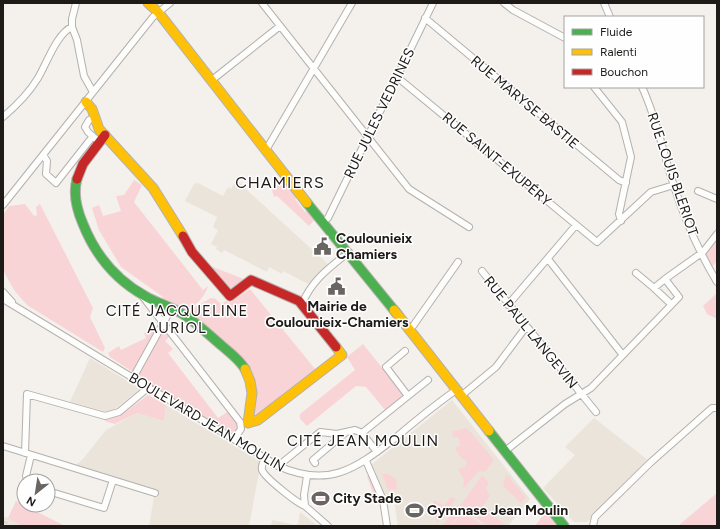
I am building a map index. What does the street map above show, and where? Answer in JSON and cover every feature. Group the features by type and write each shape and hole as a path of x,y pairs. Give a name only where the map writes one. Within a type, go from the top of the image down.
{"street":[{"path":"76,3 72,19 72,27 78,40 84,76 93,92"},
{"path":"148,3 158,12"},
{"path":"153,3 158,12 458,393 555,512 569,526"},
{"path":"3,205 158,12 170,3"},
{"path":"262,3 313,70 409,190 469,227"},
{"path":"266,150 352,3"},
{"name":"RUE JULES VEDRINES","path":"323,222 328,218 433,3"},
{"path":"504,3 512,10 564,37"},
{"path":"604,3 610,16"},
{"name":"RUE MARYSE BASTIE","path":"425,18 619,180 626,183"},
{"path":"212,80 280,26"},
{"path":"3,118 25,96 38,79 64,33 72,27"},
{"name":"RUE SAINT-EXUPÉRY","path":"397,77 597,242 620,221"},
{"path":"595,88 622,122 631,157 619,214 620,221"},
{"name":"RUE LOUIS BLERIOT","path":"642,88 649,103 674,185 701,254 717,282"},
{"path":"86,102 92,109 99,138 153,188 192,252 230,296 251,280 299,301 342,355 258,420 244,422"},
{"path":"43,155 47,160 46,174 56,183 99,138"},
{"path":"99,138 80,169 74,190 77,206 88,236 101,259 112,272 157,303 171,309 198,325 237,359 247,371 253,399 247,419 234,439"},
{"path":"620,221 651,192 674,185"},
{"path":"698,191 717,199"},
{"path":"508,305 576,224"},
{"path":"654,288 701,254 717,234"},
{"path":"302,304 308,290 313,284 348,253"},
{"path":"548,259 622,354"},
{"path":"409,330 458,262"},
{"name":"RUE PAUL LANGEVIN","path":"482,271 596,412"},
{"path":"636,273 671,304"},
{"path":"505,452 565,404 591,388 679,296 665,279"},
{"path":"138,291 244,422"},
{"name":"BOULEVARD JEAN MOULIN","path":"3,292 19,308"},
{"name":"BOULEVARD JEAN MOULIN","path":"3,299 264,458 278,466 307,476 327,476 342,473 366,461 496,367 526,327"},
{"path":"133,378 171,309"},
{"path":"405,351 386,367 408,396"},
{"path":"362,433 428,380"},
{"path":"26,473 28,454 27,394 105,416 119,412 149,387"},
{"path":"593,526 595,517 650,464 712,408 717,408"},
{"path":"278,466 320,432 336,434 351,430 362,433 377,452"},
{"path":"315,462 313,460 346,432"},
{"path":"3,446 155,493"},
{"path":"264,458 262,466 264,473 295,501 305,506 328,526"},
{"path":"366,461 383,500 387,526"},
{"path":"305,506 304,495 307,476"},
{"path":"56,493 104,508 112,480"},
{"path":"555,512 564,526"}],"shaded area":[{"path":"283,179 298,197 295,199 305,212 308,210 315,219 309,226 277,196 274,197 272,190"},
{"path":"134,180 142,185 134,202 203,290 208,286 204,295 194,306 180,309 161,301 163,297 121,267 99,230 92,208 99,205 103,216 121,211 116,196 124,195"},
{"path":"236,180 328,264 308,284 283,271 282,274 269,267 267,272 224,250 222,253 216,249 217,247 211,244 218,230 213,227 217,217 185,201 194,184 198,183 223,196 228,187 231,189"},
{"path":"25,204 34,216 37,215 36,207 40,204 93,308 90,317 105,348 103,352 27,305 14,290 3,270 3,215 9,206"},
{"path":"717,238 717,261 712,267 705,255"},
{"path":"210,266 244,279 231,289"},
{"path":"250,289 315,369 281,395 283,398 256,418 247,420 251,414 248,371 187,314 188,311 211,298 216,299 221,304 226,301 229,303"},
{"path":"717,293 717,319 707,314 703,306"},
{"path":"162,330 170,336 165,341 173,349 168,353 218,418 229,411 239,426 233,435 136,376"},
{"path":"152,331 155,333 133,372 110,357 108,353 119,346 121,350 146,338 144,333"},
{"path":"363,344 403,394 403,397 386,411 366,387 356,386 307,426 300,419 300,414 355,370 347,357"},
{"path":"90,358 140,389 115,409 107,412 70,402"},
{"path":"148,395 166,405 164,421 137,413 115,424 104,421 124,413"},
{"path":"452,400 530,499 508,526 398,526 393,495 384,496 371,465"},
{"path":"166,405 261,462 249,526 149,526 155,491 75,466 83,459 106,430 137,413 164,421"},
{"path":"594,418 649,461 587,522 574,522 543,488 575,455 565,447"},
{"path":"467,428 494,460 485,472 479,471 463,489 464,480 458,469 465,467 467,462 457,452 455,447 460,446 459,437 453,437 452,431"},
{"path":"387,473 396,479 397,489 388,490 382,474"},
{"path":"506,474 526,497 521,503 503,486"},
{"path":"370,475 381,499 376,502 367,476"},
{"path":"482,475 489,483 486,488 490,496 483,506 506,526 487,526 460,506"},
{"name":"City Stade","path":"321,489 327,505 319,508 313,491"},
{"path":"717,493 717,526 678,526"},
{"path":"453,497 456,499 437,523 433,501 436,501 444,506 450,498"},
{"path":"16,501 16,513 40,513 65,526 22,526 8,518"},
{"path":"458,505 463,509 451,526 442,526"},
{"path":"463,511 483,526 452,526"},
{"path":"546,511 557,526 535,526"},
{"path":"300,512 318,526 271,526 272,520 295,525 298,524"},
{"path":"3,516 8,518 22,526 3,526"}],"railway":[{"path":"3,521 12,526"}],"traffic: fast":[{"path":"77,179 75,190 77,207 88,235 100,256 116,274 135,290 192,320 234,356 245,369"},
{"path":"307,203 398,315"},
{"path":"489,431 564,526"}],"traffic: slow":[{"path":"148,3 158,12 307,203"},
{"path":"86,102 92,109 99,129 153,188 183,236"},
{"path":"394,310 489,431"},
{"path":"245,369 250,381 252,393 248,423 258,420 342,355 336,347"}],"traffic: jam":[{"path":"77,179 83,164 105,135"},
{"path":"183,236 192,252 230,296 251,280 299,301 336,347"}],"place":[{"name":"Coulounieix Chamiers","path":"323,246"},
{"name":"Mairie de Coulounieix-Chamiers","path":"337,286"},
{"name":"City Stade","path":"320,498"},
{"name":"Gymnase Jean Moulin","path":"414,510"}],"district":[{"name":"CHAMIERS","path":"280,182"},
{"name":"CITÉ JACQUELINE AURIOL","path":"177,320"},
{"name":"CITÉ JEAN MOULIN","path":"363,441"}]}
